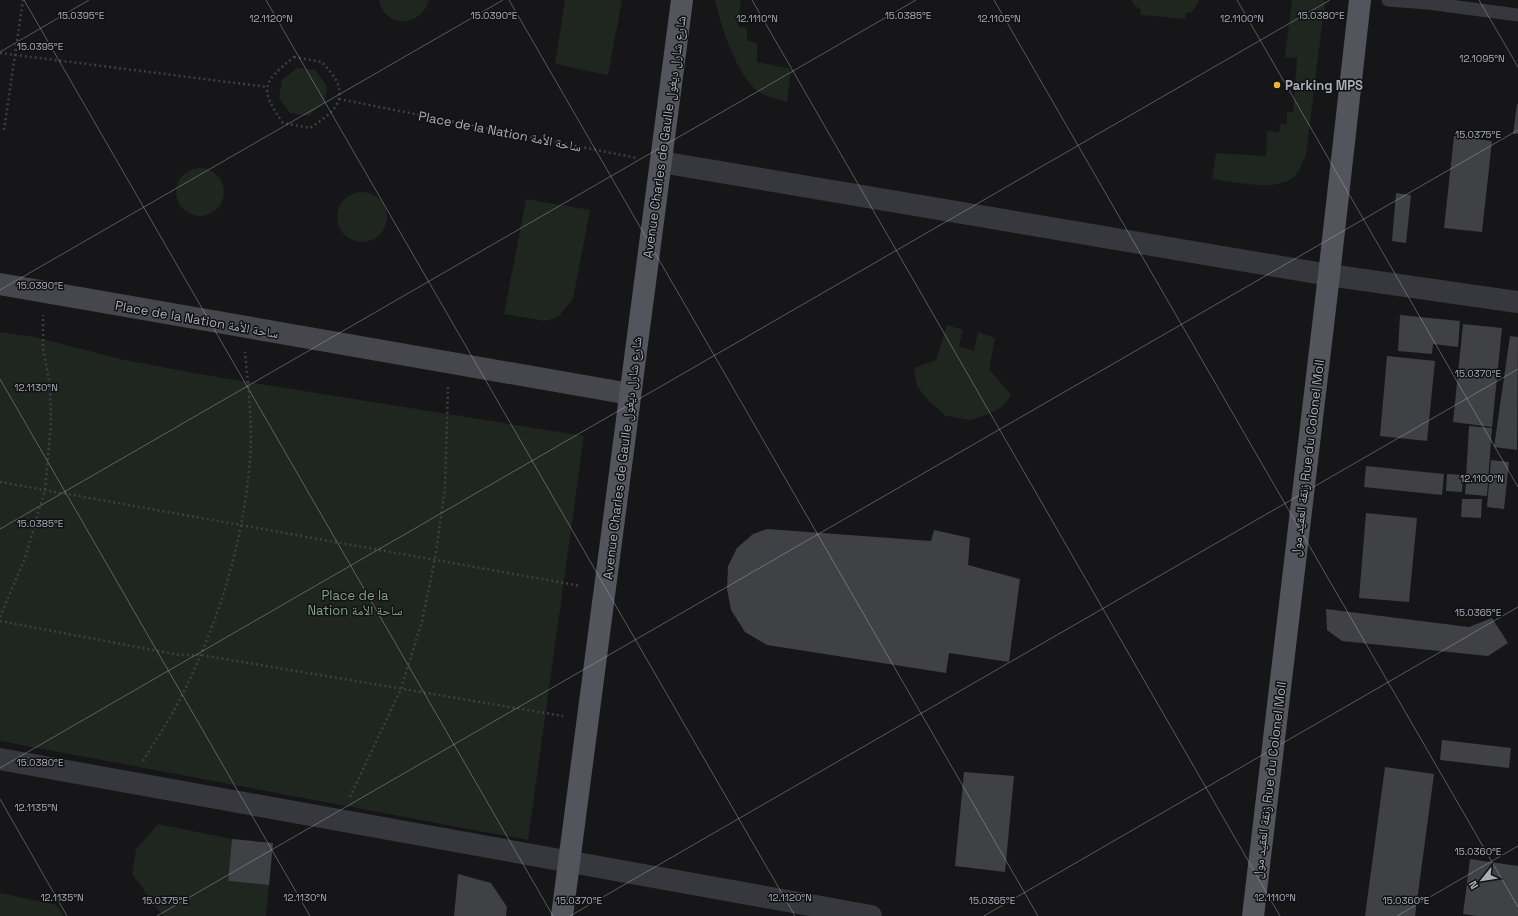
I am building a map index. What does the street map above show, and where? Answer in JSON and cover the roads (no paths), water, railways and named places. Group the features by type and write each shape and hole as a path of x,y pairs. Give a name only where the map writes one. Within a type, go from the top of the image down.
{"main road":[{"name":"Avenue Charles de Gaulle شارع شارل ديغول","path":"562,916 682,0"},
{"name":"زنقة العقيد مول Rue du Colonel Moll","path":"1253,916 1360,0"},
{"name":"Place de la Nation ساحة الأمة","path":"0,284 630,394"}],"street":[{"path":"661,162 1329,275 1518,302"},
{"path":"0,759 570,863 871,916"}],"lane":[{"path":"1388,0 1428,3 1518,15"}],"place":[{"name":"Parking MPS","path":"1277,85"}]}
